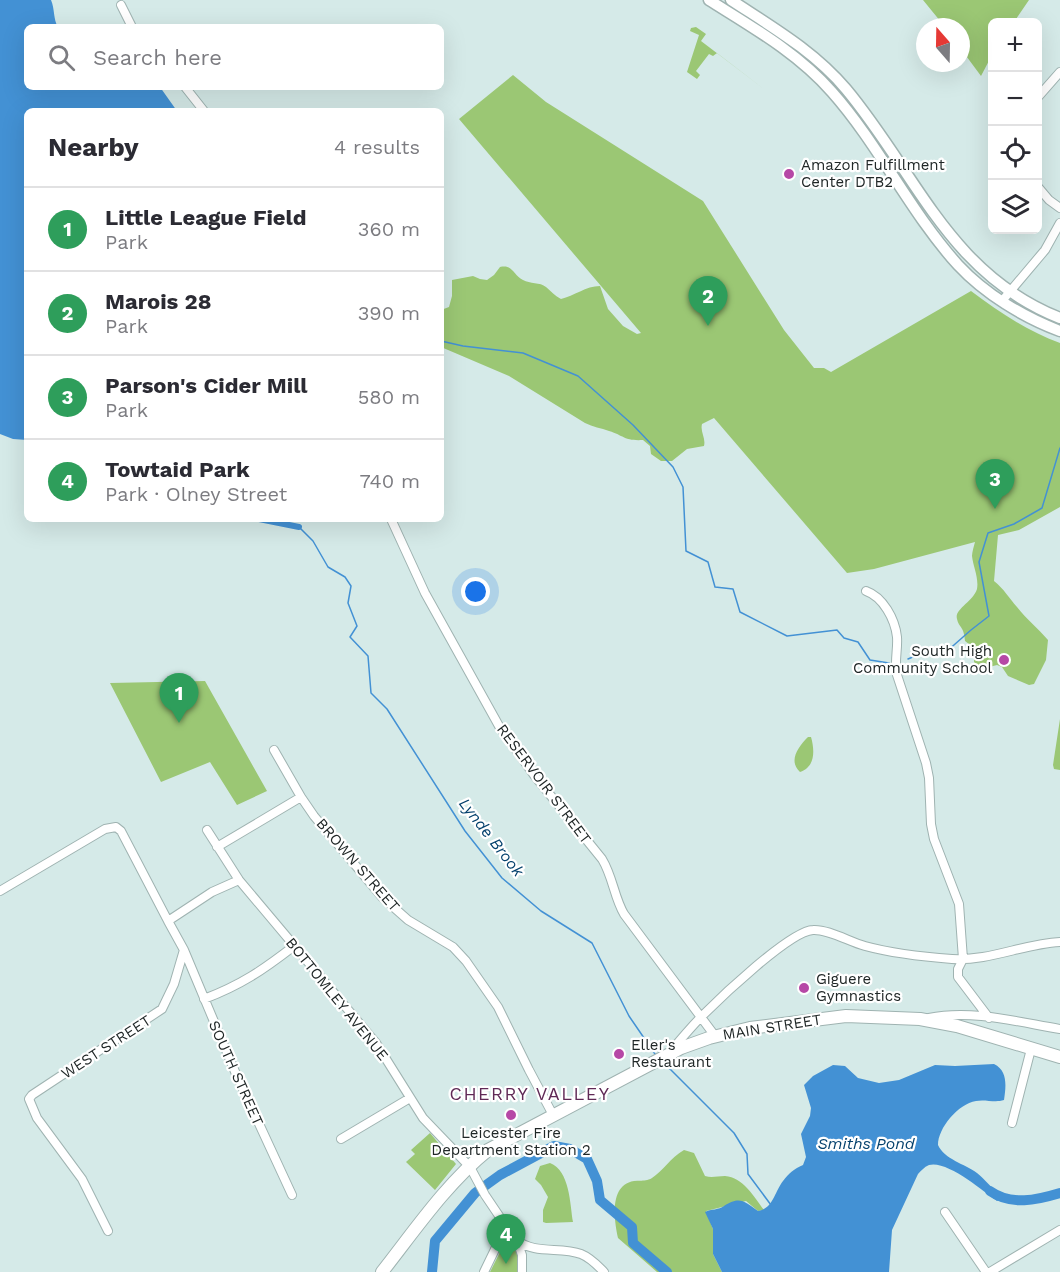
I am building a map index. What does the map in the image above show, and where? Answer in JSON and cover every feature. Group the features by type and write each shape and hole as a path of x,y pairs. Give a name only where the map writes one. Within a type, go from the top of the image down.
{"highway":[{"name":"MAIN STREET","path":"382,1272 436,1202 470,1167 498,1144 689,1044 750,1028 846,1016 925,1019 957,1026 1060,1057"}],"main road":[{"path":"709,0 779,44 827,86 847,110 950,256 970,277 1002,301 1032,319 1060,331"},
{"path":"731,0 796,42 831,74 867,117 946,230 974,263 1010,292 1033,306 1060,318"}],"street":[{"path":"121,5 130,24"},
{"path":"1042,92 1060,72"},
{"path":"187,90 202,108"},
{"path":"1042,192 1060,208"},
{"path":"1002,301 1041,254 1060,223"},
{"name":"RESERVOIR STREET","path":"392,522 425,593 499,726 530,771 602,859 610,874 620,908 715,1036"},
{"path":"866,591 873,594 881,603 894,627 897,642 895,663 897,675 929,773 932,832 959,904 963,959 958,969 959,978 989,1018"},
{"name":"BROWN STREET","path":"274,750 301,797 324,829 388,903 408,920 453,947 462,956 498,1007 553,1115"},
{"path":"217,847 301,797"},
{"path":"0,891 105,829 115,827 121,831 184,950"},
{"name":"BOTTOMLEY AVENUE","path":"207,830 239,880 372,1038 423,1118 470,1167 481,1188 515,1239"},
{"path":"168,921 213,892 239,880"},
{"path":"661,1058 700,1017 789,940 807,931 822,931 874,948 963,959 982,958 1044,943 1060,942"},
{"path":"204,999 252,978 294,946"},
{"name":"SOUTH STREET","path":"184,950 292,1195"},
{"name":"WEST STREET","path":"108,1231 82,1179 37,1118 30,1099 41,1089 162,1009 174,984 184,950"},
{"path":"925,1019 954,1015 1060,1029"},
{"path":"1012,1123 1031,1048"},
{"path":"341,1139 410,1098"},
{"path":"945,1212 988,1272 1060,1230"},
{"path":"484,1272 499,1241 500,1218"},
{"path":"515,1239 521,1252 522,1272"},
{"path":"515,1239 533,1248 581,1254 604,1272"}],"green space":[{"path":"923,0 1029,0 1017,18 988,18 988,63 981,76 970,61 970,18 938,18"},
{"path":"696,27 706,34 701,41 717,53 713,56 709,54 696,71 700,75 697,79 687,72 699,35 690,31 691,28"},
{"path":"513,75 546,102 703,201 784,330 814,368 824,368 831,372 971,291 1036,333 1060,343 1060,507 1019,530 998,535 994,581 1048,640 1046,660 1034,684 1029,685 1008,676 1002,667 997,665 979,667 974,662 974,648 965,641 957,615 977,589 977,576 972,556 975,542 874,569 847,573 714,418 702,424 704,446 687,449 672,461 661,461 651,454 650,446 643,440 628,439 591,426 509,376 444,348 444,309 449,307 452,280 473,276 487,280 504,266 510,268 523,280 544,285 561,299 600,286 608,309 623,326 637,334 641,333 459,119"},
{"path":"205,681 267,791 237,805 210,762 161,782 110,683"},
{"path":"1060,719 1060,770 1054,769 1053,765"},
{"path":"808,737 811,737 813,758 809,766 800,772 796,768 796,754"},
{"path":"430,1133 456,1164 435,1190 406,1162 415,1154 411,1150"},
{"path":"684,1150 694,1153 705,1176 731,1177 743,1184 764,1210 758,1211 746,1201 706,1211 713,1229 713,1254 722,1272 657,1272 618,1238 615,1204 620,1189 634,1181 652,1178"},
{"path":"550,1163 557,1167 565,1180 573,1222 543,1222 543,1210 548,1197 535,1179 540,1166"},
{"path":"508,1244 516,1252 517,1272 490,1272 503,1246"}],"water":[{"path":"0,0 51,0 56,24 24,24 24,90 162,90 175,108 24,108 24,440 13,439 0,434"},
{"name":"Smiths Pond","path":"994,1064 1004,1075 1004,1100 976,1101 962,1107 945,1124 938,1145 945,1154 977,1173 1002,1194 1001,1199 997,1201 945,1167 929,1165 918,1174 892,1230 889,1272 722,1272 713,1254 713,1229 705,1212 734,1201 745,1202 758,1211 763,1210 787,1176 803,1165 806,1157 801,1134 810,1116 811,1108 804,1085 813,1076 833,1065 845,1066 858,1078 879,1083 899,1080 935,1065"}],"waterway":[{"path":"444,342 523,353 578,376 633,425 673,467 683,487 686,551 708,562 715,587 733,589 740,612 787,636 837,630 844,638 858,642 870,660 889,663"},
{"path":"908,659 922,653 946,652 989,616 979,562 988,533 1014,524 1042,508 1060,448"},
{"name":"Lynde Brook","path":"274,522 299,527"},
{"name":"Lynde Brook","path":"299,527 313,541 328,567 345,577 351,586 348,603 357,626 350,637 368,656 371,693 387,709 465,831 502,878 541,911 592,943 629,1016 655,1054"},
{"name":"Lynde Brook","path":"665,1064 734,1133 747,1154 748,1174 771,1205"},
{"path":"432,1272 435,1241 475,1193 500,1175 554,1146 570,1149 587,1159 597,1181 600,1200 632,1227 633,1243 667,1272"},
{"path":"990,1191 998,1196 1015,1200 1042,1198 1060,1193"}],"place":[{"name":"Amazon Fulfillment Center DTB2","path":"789,174"},
{"name":"Marois 28","path":"708,326"},
{"name":"Parson's Cider Mill","path":"995,509"},
{"name":"South High Community School","path":"1004,660"},
{"name":"Little League Field","path":"179,723"},
{"name":"Giguere Gymnastics","path":"804,988"},
{"name":"Eller's Restaurant","path":"619,1054"},
{"name":"Leicester Fire Department Station 2","path":"511,1115"},
{"name":"Towtaid Park","path":"506,1264"}],"district":[{"name":"CHERRY VALLEY","path":"530,1094"}]}
